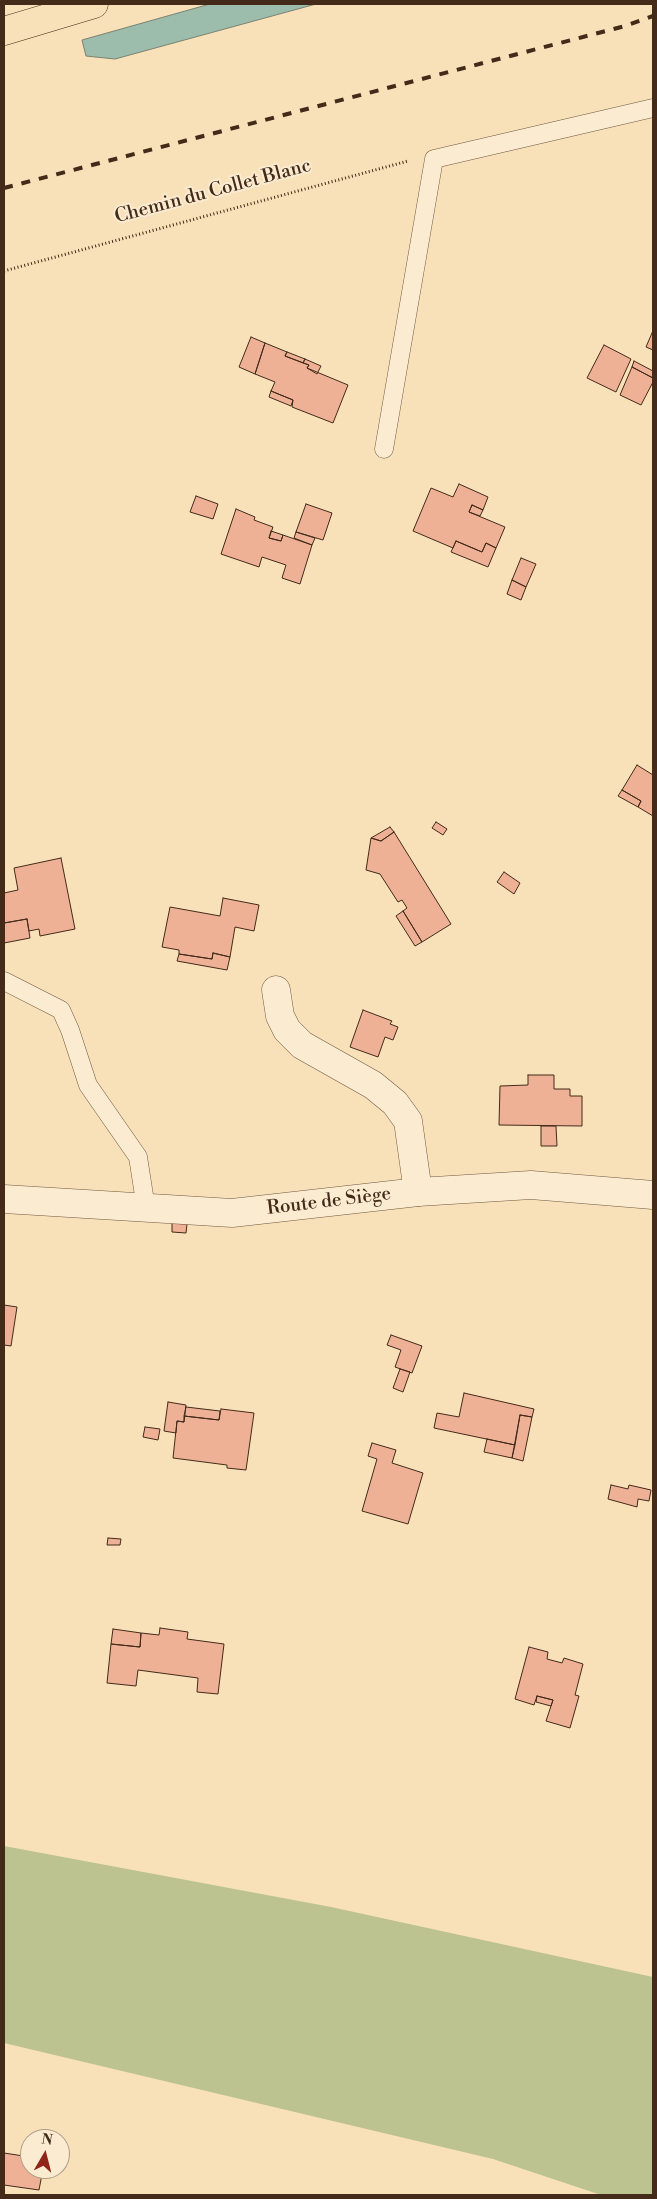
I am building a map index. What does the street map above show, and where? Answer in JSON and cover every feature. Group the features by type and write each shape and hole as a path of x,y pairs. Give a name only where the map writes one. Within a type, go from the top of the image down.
{"highway":[{"path":"4,31 94,4"}],"street":[{"path":"276,990 280,1016 287,1030 302,1045 372,1086 395,1103 408,1121 418,1192"},
{"name":"Route de Siège","path":"4,1199 232,1214 418,1192 531,1185 653,1195"}],"lane":[{"path":"384,449 434,159 653,108"},
{"path":"4,981 61,1010 70,1030 88,1086 138,1156 146,1208"}],"path":[{"name":"Chemin du Collet Blanc","path":"4,271 419,158 434,159"}],"green space":[{"path":"4,1846 331,1907 653,1977 653,2195 601,2195 493,2159 4,2043"}],"shaded area":[{"path":"210,4 316,4 115,59 86,56 82,40"}],"building":[{"path":"653,334 653,350 646,347"},
{"path":"251,337 265,343 255,374 239,367"},
{"path":"265,343 287,352 285,356 309,365 307,368 348,385 333,423 292,407 293,400 271,391 275,382 255,374"},
{"path":"604,345 631,359 616,392 587,378"},
{"path":"287,352 305,359 303,363 285,356"},
{"path":"305,359 321,366 317,374 307,368 309,365 303,363"},
{"path":"634,361 653,371 653,378 632,367"},
{"path":"632,367 653,378 653,382 641,405 620,395"},
{"path":"271,391 293,400 291,406 269,397"},
{"path":"459,484 488,497 483,510 472,505 469,512 505,527 496,548 486,543 482,552 456,541 453,548 413,531 431,488 453,497"},
{"path":"196,496 218,504 213,519 190,512"},
{"path":"306,504 332,513 323,540 296,532"},
{"path":"472,505 483,510 480,516 469,512"},
{"path":"236,509 255,517 254,520 273,527 269,538 281,541 283,535 312,545 300,584 282,578 286,565 262,557 259,567 221,554"},
{"path":"271,531 283,535 281,541 269,538"},
{"path":"296,532 315,538 312,545 294,538"},
{"path":"456,541 482,552 486,543 496,548 488,567 451,552"},
{"path":"521,558 536,564 526,587 512,580"},
{"path":"512,580 526,587 521,600 507,594"},
{"path":"637,765 653,775 653,816 638,807 641,801 622,790"},
{"path":"622,790 641,801 638,807 618,796"},
{"path":"436,822 447,829 443,835 432,828"},
{"path":"390,827 394,832 381,841 371,838"},
{"path":"394,832 451,924 422,942 403,911 407,908 402,900 398,902 380,874 366,870 371,838 381,841"},
{"path":"61,858 75,929 40,936 39,929 29,931 27,919 4,923 4,893 18,890 14,868"},
{"path":"504,872 520,883 514,894 497,882"},
{"path":"223,898 259,905 254,931 235,927 230,957 213,953 212,959 179,954 179,950 162,947 170,907 220,916"},
{"path":"403,911 422,942 415,946 396,916"},
{"path":"27,919 30,938 4,943 4,923"},
{"path":"213,953 230,957 227,970 177,961 179,954 212,959"},
{"path":"363,1010 392,1021 390,1024 398,1027 393,1040 385,1037 378,1057 350,1047"},
{"path":"528,1075 554,1075 554,1089 570,1089 570,1096 582,1096 582,1126 499,1125 500,1086 528,1085"},
{"path":"541,1126 556,1126 557,1146 541,1146"},
{"path":"172,1223 187,1224 186,1233 172,1232"},
{"path":"4,1305 17,1307 11,1346 4,1345"},
{"path":"391,1335 422,1346 412,1373 395,1367 401,1350 387,1345"},
{"path":"400,1369 410,1372 403,1392 393,1388"},
{"path":"464,1393 534,1409 532,1417 520,1415 515,1445 434,1428 437,1413 459,1417"},
{"path":"168,1402 186,1405 184,1422 177,1421 176,1433 164,1431"},
{"path":"186,1407 220,1411 219,1420 184,1416"},
{"path":"221,1409 254,1413 246,1470 227,1468 227,1465 173,1458 177,1421 184,1422 184,1416 219,1420"},
{"path":"520,1415 532,1417 523,1461 512,1458"},
{"path":"145,1427 160,1429 158,1440 143,1437"},
{"path":"487,1439 515,1445 512,1458 484,1452"},
{"path":"372,1443 396,1450 392,1463 423,1473 408,1524 362,1511 377,1459 368,1456"},
{"path":"611,1485 628,1489 629,1485 651,1490 649,1501 638,1499 637,1507 608,1499"},
{"path":"108,1538 121,1539 120,1545 107,1545"},
{"path":"160,1628 188,1632 187,1639 224,1644 218,1694 197,1692 198,1678 138,1670 136,1686 107,1683 111,1644 140,1647 141,1633 159,1635"},
{"path":"113,1629 141,1633 140,1647 111,1644"},
{"path":"529,1647 548,1652 547,1659 562,1663 564,1658 583,1664 575,1695 579,1696 570,1728 546,1721 553,1700 537,1696 534,1705 515,1699"},
{"path":"537,1696 553,1700 551,1706 536,1702"},
{"path":"4,2153 20,2155 20,2179 41,2179 39,2190 4,2185"}],"railway":[{"path":"4,188 625,26 653,16"}]}
